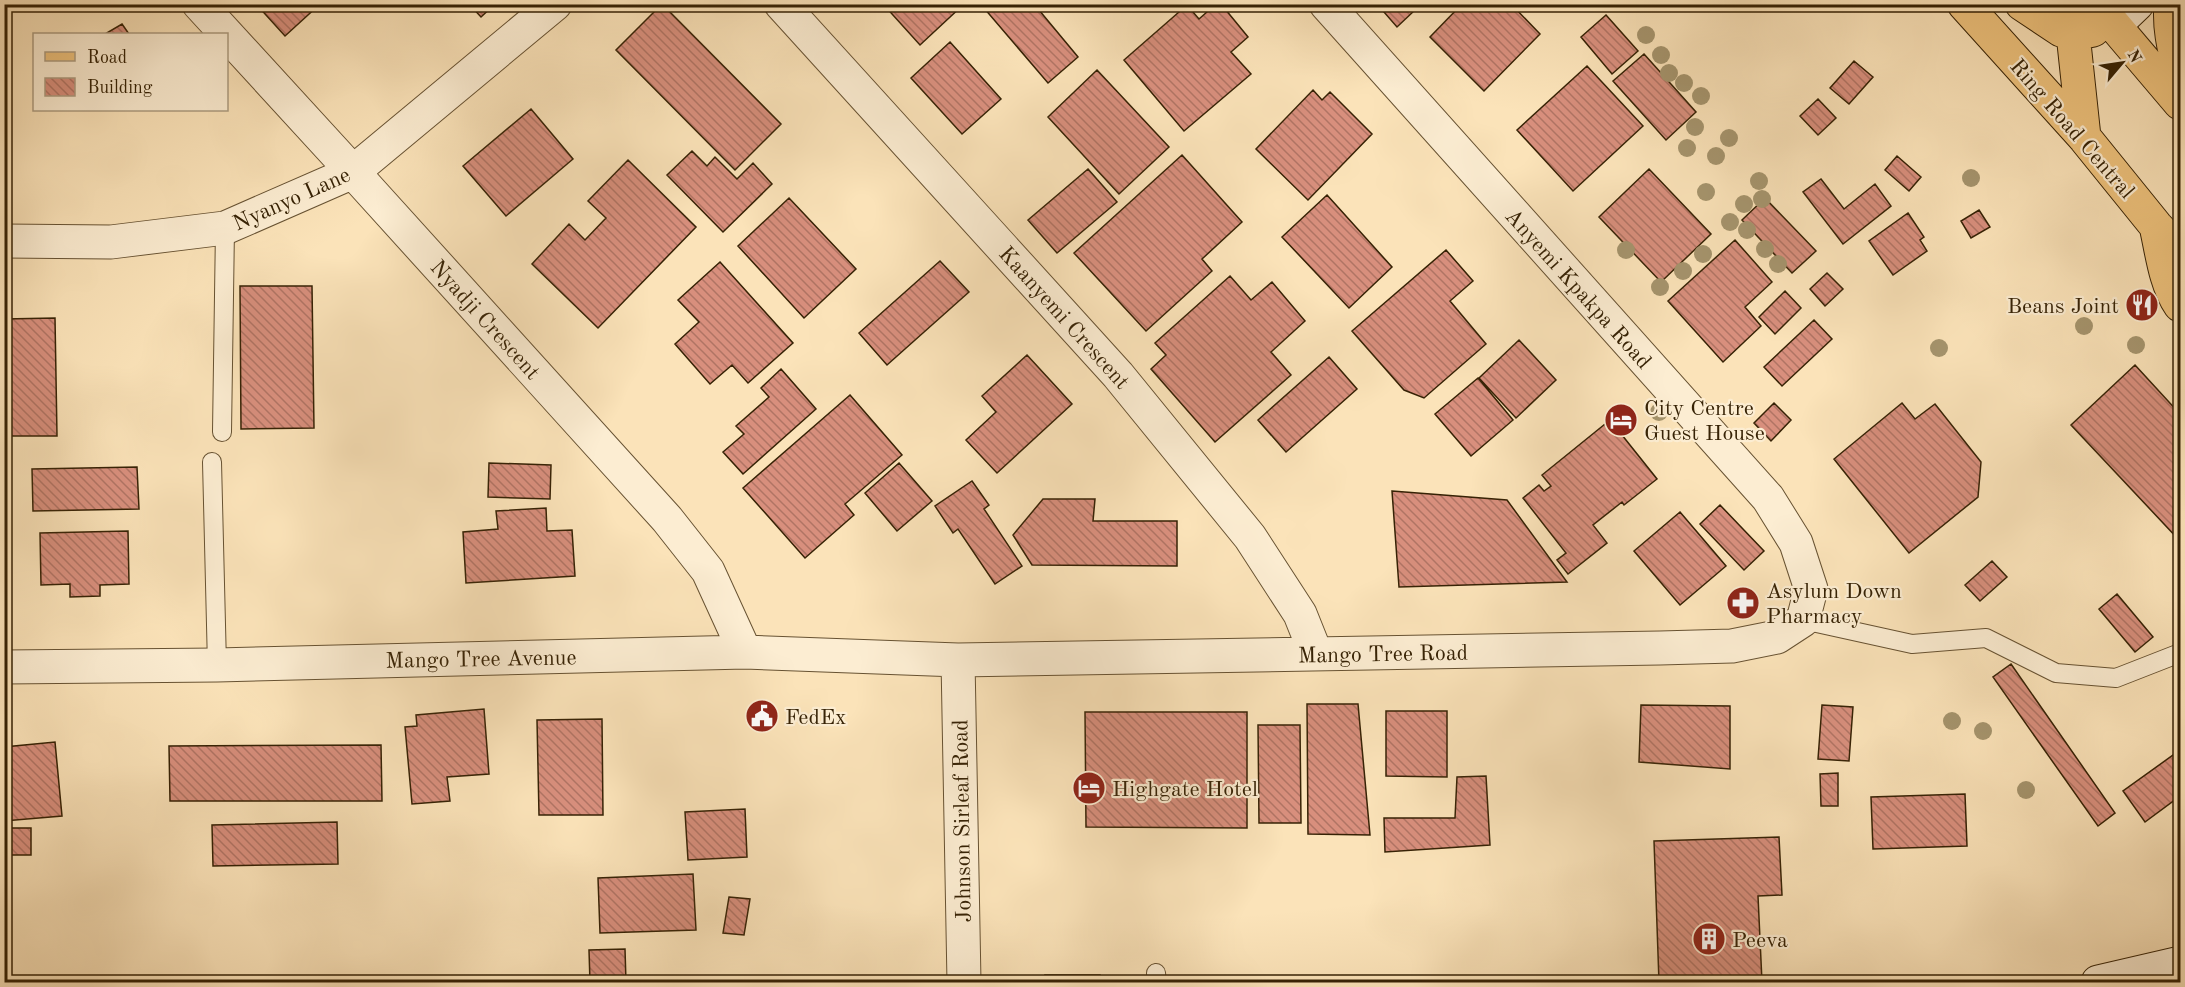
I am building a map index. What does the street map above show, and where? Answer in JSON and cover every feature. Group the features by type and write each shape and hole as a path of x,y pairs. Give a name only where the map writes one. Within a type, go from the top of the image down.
{"main road":[{"name":"Ring Road Central","path":"1964,4 2084,137 2156,226 2181,252"},
{"path":"2022,4 2061,30 2074,19 2116,12 2181,103"},
{"path":"2171,4 2170,15 2176,58 2181,67"},
{"path":"2074,19 2084,137"},
{"path":"2156,226 2165,269 2175,298 2181,305"}],"street":[{"name":"Nyadji Crescent","path":"200,4 227,33"},
{"name":"Nyanyo Lane","path":"4,241 111,243 225,228 354,172 555,4"},
{"name":"Kaanyemi Crescent","path":"781,4 1132,393 1250,537 1300,614 1316,654"},
{"name":"Anyemi Kpakpa Road","path":"1326,4 1768,498 1796,543 1811,589 1803,620"},
{"name":"Nyadji Crescent","path":"228,35 667,519 708,571 745,652"},
{"name":"Mango Tree Road","path":"958,660 1732,646 1777,637 1803,620"},
{"name":"Mango Tree Avenue","path":"4,667 217,665 745,652 958,660"},
{"name":"Johnson Sirleaf Road","path":"958,660 964,982"},
{"path":"2098,982 2163,965 2181,963"}],"lane":[{"path":"222,432 225,228"},
{"path":"212,462 217,665"},
{"path":"1803,620 1912,644 1986,638 2056,673 2116,678 2181,653"}],"building":[{"path":"256,4 320,4 285,36"},
{"path":"469,4 495,4 481,17"},
{"path":"662,4 781,124 735,170 616,50"},
{"path":"883,4 964,4 920,45"},
{"path":"988,4 1034,4 1078,57 1048,83 984,8"},
{"path":"1216,4 1221,4 1248,37 1231,52 1251,74 1184,131 1124,60 1187,5 1199,19"},
{"path":"1377,4 1410,4 1415,10 1397,27"},
{"path":"1462,4 1511,4 1540,34 1484,91 1430,37"},
{"path":"1606,15 1638,51 1612,74 1581,37"},
{"path":"122,24 128,33 107,33"},
{"path":"950,42 1001,99 962,134 911,78"},
{"path":"1644,54 1696,112 1666,140 1613,81"},
{"path":"1854,61 1873,77 1849,104 1830,88"},
{"path":"1587,66 1643,126 1573,191 1517,130"},
{"path":"1097,70 1169,147 1119,194 1048,117"},
{"path":"1313,90 1322,100 1330,92 1372,134 1308,200 1256,149"},
{"path":"1818,99 1836,118 1818,135 1800,116"},
{"path":"531,109 573,159 506,216 463,166"},
{"path":"692,151 707,166 715,157 737,179 753,163 772,184 723,232 667,175"},
{"path":"1182,155 1242,222 1202,259 1212,271 1146,331 1074,253"},
{"path":"1897,156 1921,177 1909,191 1885,170"},
{"path":"628,160 696,227 598,328 532,264 569,224 585,240 606,218 588,201"},
{"path":"1088,169 1117,202 1057,253 1028,220"},
{"path":"1649,169 1711,234 1661,282 1599,217"},
{"path":"1821,179 1844,209 1875,184 1891,206 1843,244 1803,192"},
{"path":"1327,195 1392,267 1349,308 1282,237"},
{"path":"789,198 856,269 804,318 738,246"},
{"path":"1765,198 1816,251 1792,273 1742,220"},
{"path":"1979,210 1990,227 1971,238 1961,221"},
{"path":"1908,213 1924,237 1920,240 1927,251 1893,275 1869,241"},
{"path":"1735,240 1772,282 1745,307 1761,326 1723,362 1668,301"},
{"path":"1446,250 1473,281 1450,301 1486,344 1424,398 1404,390 1352,331"},
{"path":"940,261 969,292 887,365 859,333"},
{"path":"720,262 793,343 748,383 732,365 710,384 675,344 699,322 678,300"},
{"path":"1827,273 1843,289 1825,306 1810,289"},
{"path":"1230,276 1251,300 1272,282 1305,321 1271,352 1291,375 1215,442 1151,369 1166,355 1155,343"},
{"path":"240,286 312,286 314,428 241,429"},
{"path":"1785,291 1801,308 1775,334 1759,317"},
{"path":"55,318 57,436 4,436 4,319"},
{"path":"1814,320 1832,339 1782,386 1764,367"},
{"path":"1519,340 1556,380 1516,418 1479,378"},
{"path":"1027,355 1072,404 997,473 966,440 996,412 982,396"},
{"path":"1329,357 1357,389 1286,452 1258,420"},
{"path":"2135,365 2180,414 2180,541 2071,425"},
{"path":"781,369 816,409 743,474 723,452 744,434 736,426 769,397 761,388"},
{"path":"1478,378 1513,420 1471,456 1435,414"},
{"path":"850,395 902,455 845,504 854,515 805,558 743,488"},
{"path":"1774,403 1791,420 1771,441 1754,423"},
{"path":"1902,403 1915,419 1935,404 1981,462 1978,497 1909,553 1834,459"},
{"path":"1610,420 1657,479 1624,505 1622,502 1593,525 1607,543 1568,574 1557,560 1566,553 1523,498 1539,485 1544,491 1551,486 1542,475"},
{"path":"489,463 551,465 550,499 488,497"},
{"path":"899,463 932,501 897,531 865,493"},
{"path":"137,467 139,509 33,511 32,469"},
{"path":"972,481 989,505 984,509 1022,566 995,584 958,529 953,533 935,506"},
{"path":"1392,491 1507,500 1567,582 1399,587"},
{"path":"1043,499 1095,499 1093,521 1177,521 1177,566 1032,565 1013,535"},
{"path":"1720,505 1764,551 1744,570 1700,524"},
{"path":"546,508 547,531 572,530 575,576 466,583 463,532 498,529 496,511"},
{"path":"1680,512 1726,566 1680,605 1634,551"},
{"path":"128,531 129,584 100,585 100,596 70,597 70,584 41,585 40,533"},
{"path":"1992,561 2007,577 1980,601 1965,585"},
{"path":"2117,594 2153,637 2135,652 2099,609"},
{"path":"2011,664 2115,813 2098,826 1993,677"},
{"path":"1307,704 1358,704 1370,835 1308,834"},
{"path":"1641,705 1730,706 1730,769 1639,762"},
{"path":"1822,705 1853,707 1849,761 1818,759"},
{"path":"484,709 489,774 447,777 450,801 412,804 405,727 417,726 416,715"},
{"path":"1386,711 1447,711 1447,777 1386,776"},
{"path":"1085,712 1247,712 1247,828 1086,827"},
{"path":"602,719 603,815 539,815 537,720"},
{"path":"1258,725 1300,725 1301,823 1259,823"},
{"path":"55,742 62,816 4,821 4,747"},
{"path":"381,745 382,801 170,801 169,746"},
{"path":"2180,750 2180,796 2145,822 2123,791"},
{"path":"1838,773 1838,806 1821,806 1820,774"},
{"path":"1486,776 1490,845 1385,852 1384,818 1455,818 1457,777"},
{"path":"1965,794 1967,846 1873,849 1871,797"},
{"path":"745,809 747,857 688,860 685,812"},
{"path":"337,822 338,864 213,866 212,825"},
{"path":"4,828 31,828 31,855 4,855"},
{"name":"Peeva","path":"1779,837 1782,895 1758,896 1762,982 1659,982 1654,841"},
{"path":"693,874 696,930 600,933 598,878"},
{"path":"729,897 750,899 744,935 723,933"},
{"path":"625,949 626,982 590,982 589,950"},
{"path":"1045,975 1100,975 1100,982 1046,982"}],"place":[{"name":"Beans Joint","path":"2142,305"},
{"name":"City Centre Guest House","path":"1621,420"},
{"name":"Asylum Down Pharmacy","path":"1743,603"},
{"name":"FedEx","path":"762,716"},
{"name":"Highgate Hotel","path":"1089,788"},
{"name":"Peeva","path":"1709,939"}]}
